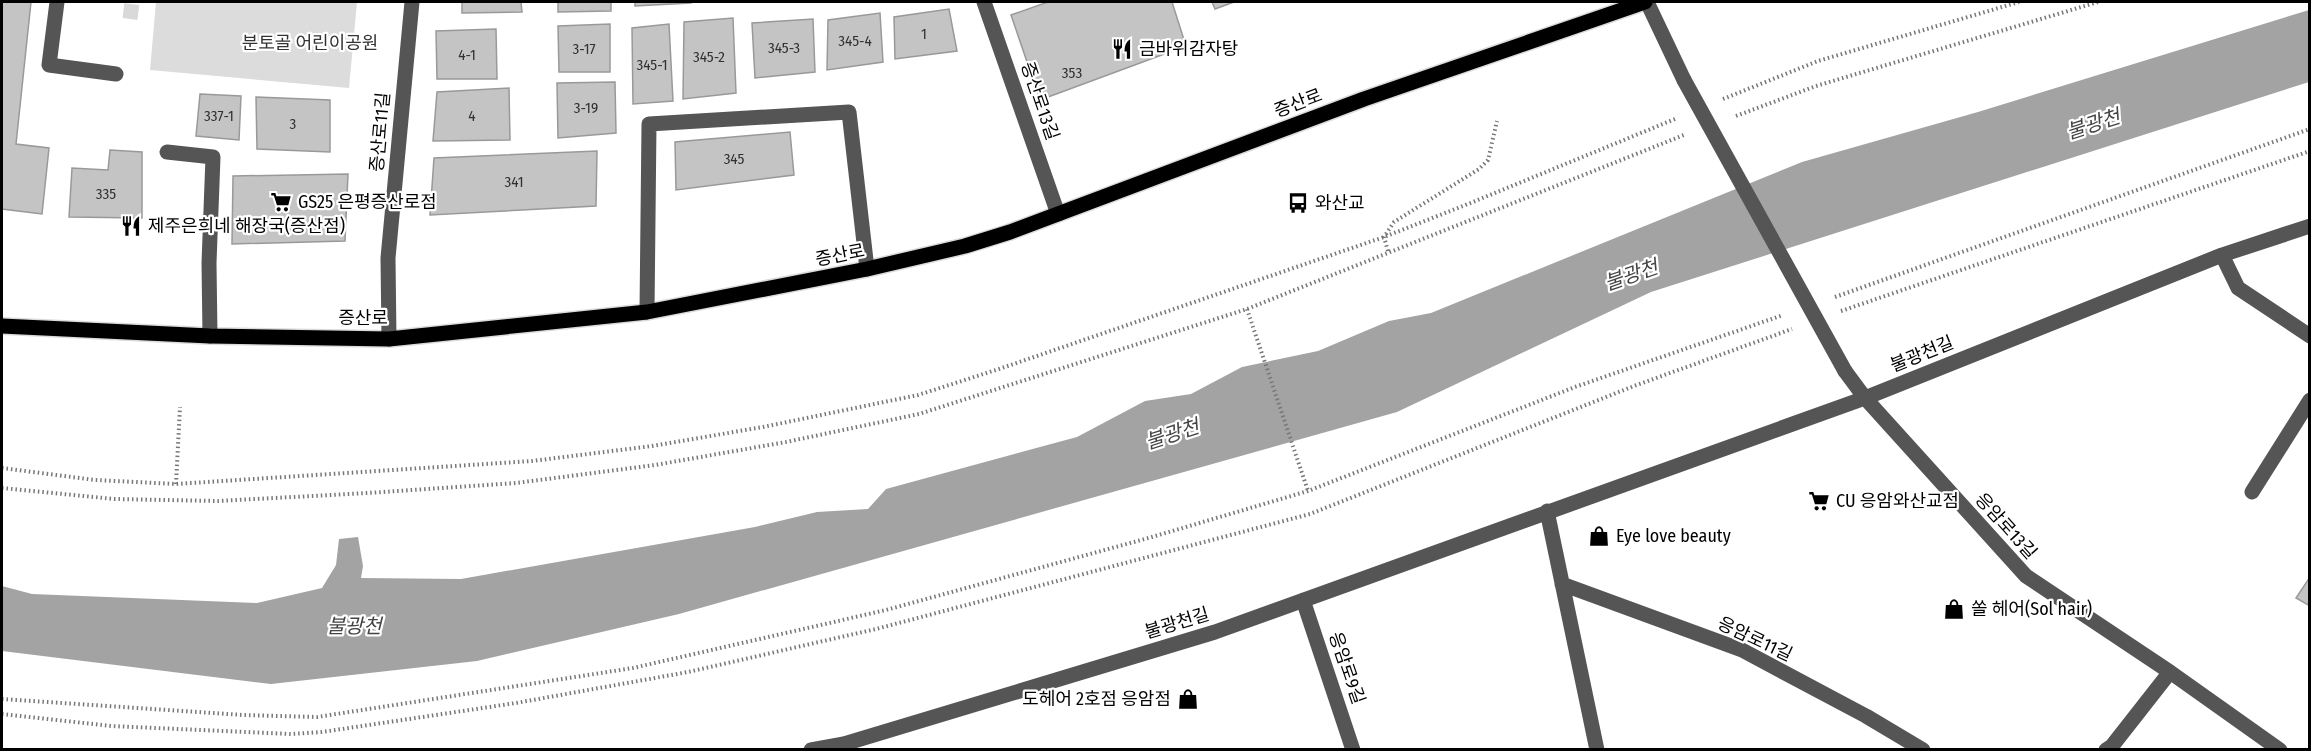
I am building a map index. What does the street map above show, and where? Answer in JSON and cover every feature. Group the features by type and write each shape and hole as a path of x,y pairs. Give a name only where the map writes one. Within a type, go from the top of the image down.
{"main road":[{"name":"증산로","path":"2,326 210,336 389,339 647,312 867,269 965,246 1058,214 1364,99 1646,2"}],"street":[{"path":"57,2 49,65 116,74"},
{"name":"증산로11길","path":"389,339 388,258 412,2"},
{"name":"증산로13길","path":"984,2 1058,214"},
{"name":"응암로13길","path":"1646,2 1684,80 1845,371 1864,398 2026,576 2170,672 2276,748"},
{"path":"647,312 649,124 849,112 867,269"},
{"path":"167,152 213,157 209,263 210,336"},
{"name":"불광천길","path":"811,750 844,744 1204,635 1864,398 2222,255 2310,226"},
{"path":"2222,255 2238,288 2310,336"},
{"path":"2252,492 2310,400"},
{"path":"1547,511 1597,750"},
{"name":"응암로11길","path":"1562,584 1742,650 1866,716 1923,750"},
{"name":"응암로9길","path":"1303,600 1353,750"},
{"path":"2106,750 2112,746 2170,672"}],"path":[{"path":"1720,100 1818,61 2019,2"},
{"path":"1727,119 1816,86 2098,2"},
{"path":"2,468 95,480 176,484 532,461 652,446 763,427 918,395 1078,343 1384,237 1676,118"},
{"path":"1388,251 1384,237 1394,222 1479,169 1488,160 1497,121"},
{"path":"1827,300 2310,129"},
{"path":"2,488 114,499 218,501 516,483 655,465 786,442 919,414 1247,309 1694,131"},
{"path":"1835,313 2310,151"},
{"path":"1247,309 1308,491"},
{"path":"2,699 243,715 316,717 633,668 886,610 1141,540 1308,491 1575,387 1793,312"},
{"path":"2,714 111,726 291,734 322,732 516,703 688,672 876,629 1310,514 1634,386 1802,326"},
{"path":"176,484 180,406"}],"green space":[{"name":"분토골 어린이공원","path":"156,2 357,2 349,88 150,70"}],"water":[{"name":"불광천","path":"2309,10 2309,82 1651,292 1397,412 679,614 477,661 271,684 2,651 2,586 32,594 257,603 322,588 336,565 339,539 358,537 363,566 361,578 461,579 755,527 817,512 868,509 886,489 1077,437 1145,401 1191,394 1242,367 1318,351 1389,321 1431,313 1802,162 1978,112"}],"building":[{"path":"2,2 31,2 16,144 49,148 42,214 2,209"},
{"path":"462,2 521,2 522,12 462,13"},
{"path":"558,2 611,2 611,11 558,12"},
{"path":"635,2 691,2 691,3 635,6"},
{"path":"1048,2 1172,2 1186,46 1040,100 1011,15"},
{"path":"1212,2 1234,2 1215,9"},
{"path":"949,9 957,51 895,59 894,17"},
{"path":"880,13 883,62 827,70 828,20"},
{"path":"733,18 736,93 683,99 684,22"},
{"path":"813,19 815,72 755,78 752,23"},
{"path":"610,24 610,72 559,72 558,26"},
{"path":"669,24 673,101 633,104 632,28"},
{"path":"496,29 497,79 437,79 436,31"},
{"path":"615,82 616,133 558,138 557,83"},
{"path":"509,88 510,140 433,141 437,92"},
{"path":"200,94 241,96 239,140 196,136"},
{"path":"256,97 330,100 330,152 257,149"},
{"path":"790,132 794,175 676,190 675,142"},
{"path":"110,150 142,152 142,218 69,217 72,168 108,170"},
{"path":"597,151 596,206 430,215 434,158"},
{"path":"348,174 345,241 232,244 233,176"},
{"path":"2310,577 2310,606 2296,598"}],"tunnel":[{"path":"130,19 132,2"}],"place":[{"name":"금바위감자탕","path":"1122,49"},
{"name":"GS25 은평증산로점","path":"281,202"},
{"name":"와산교","path":"1298,203"},
{"name":"제주은희네 해장국(증산점)","path":"131,226"},
{"name":"CU 응암와산교점","path":"1819,501"},
{"name":"Eye love beauty","path":"1599,536"},
{"name":"쏠 헤어(Sol hair)","path":"1954,609"},
{"name":"도헤어 2호점 응암점","path":"1188,699"}]}
